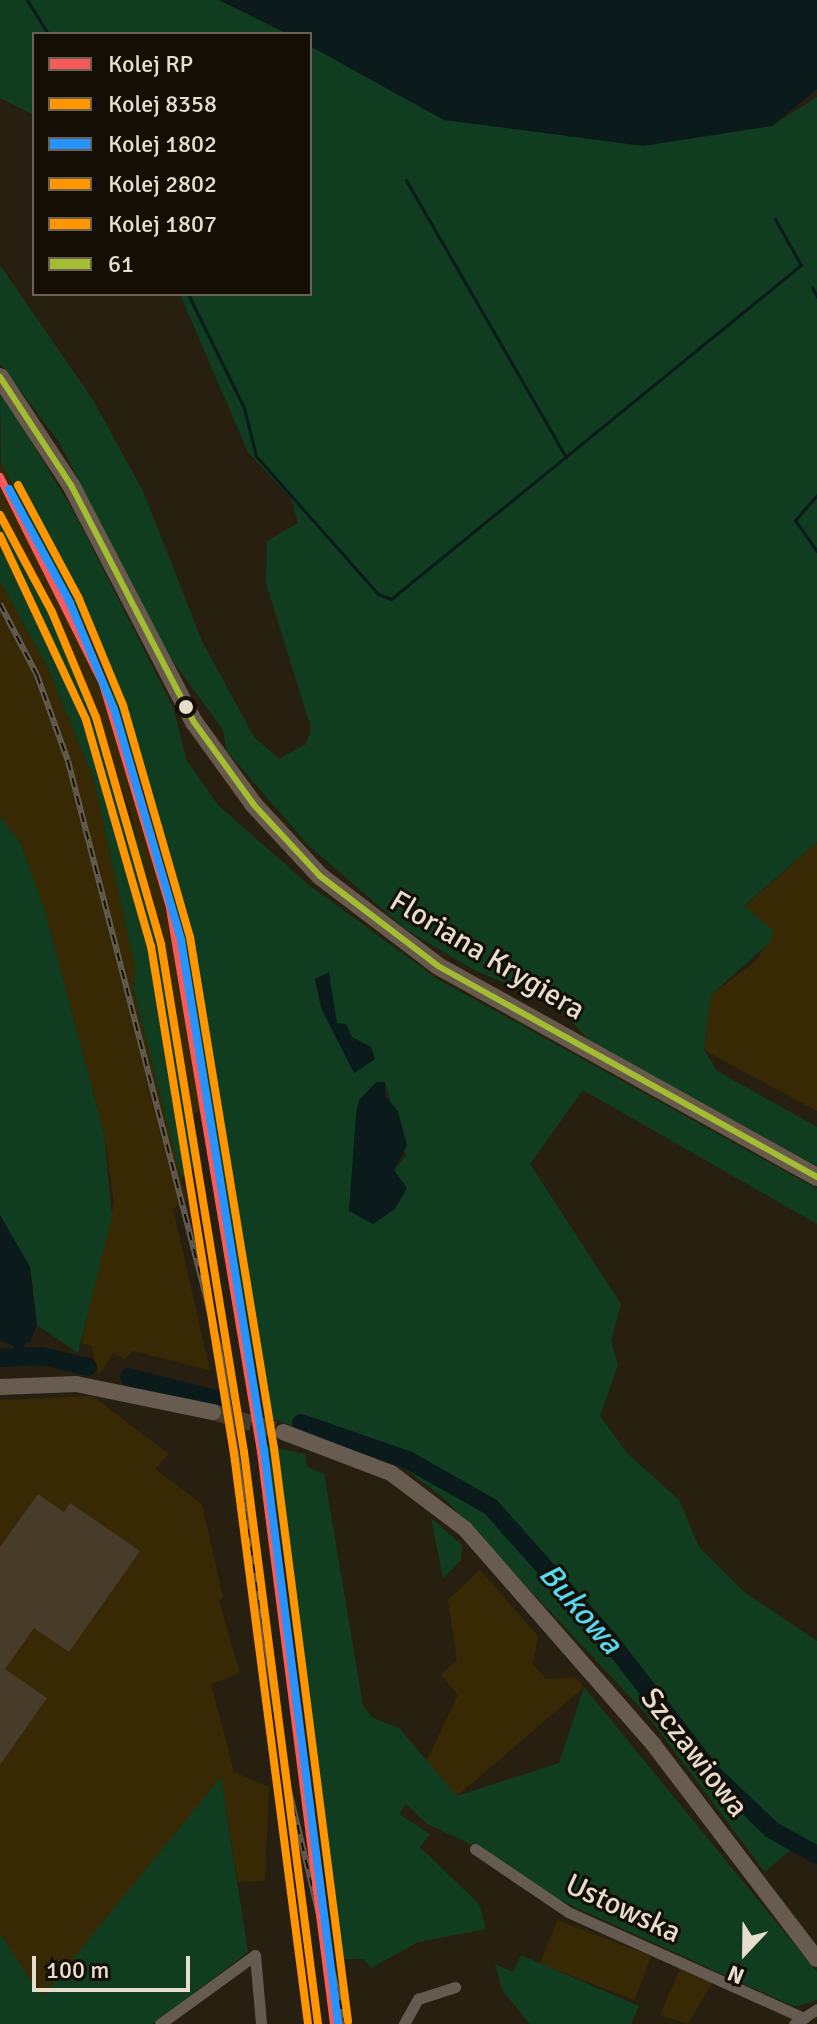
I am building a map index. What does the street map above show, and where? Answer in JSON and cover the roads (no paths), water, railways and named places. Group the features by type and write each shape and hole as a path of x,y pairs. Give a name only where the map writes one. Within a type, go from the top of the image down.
{"main road":[{"name":"Floriana Krygiera","path":"0,377 78,497 180,698 254,805 358,909 495,999 817,1177"}],"street":[{"path":"0,1387 76,1384 213,1412"},
{"name":"Szczawiowa","path":"283,1432 391,1473 465,1529 617,1700 817,1959"},
{"name":"Ustowska","path":"475,1849 568,1912 799,2021 817,2009"},
{"path":"160,2024 255,1955 261,2024"},
{"path":"404,2024 418,1999 455,1987"}],"waterway":[{"path":"27,0 47,32"},
{"path":"406,180 566,457"},
{"path":"189,296 244,408 256,456 378,594 391,599 801,265 775,219"},
{"path":"812,287 817,297"},
{"path":"817,495 795,520 817,551"},
{"path":"16,1332 20,1355"},
{"name":"Bukowa","path":"0,1358 42,1356 88,1367"},
{"name":"Bukowa","path":"129,1377 216,1399"},
{"name":"Bukowa","path":"301,1423 408,1460 491,1507 610,1641 712,1773 772,1830 817,1855"}],"tunnel":[{"path":"213,1412 283,1432"}],"railway":[{"path":"0,604 37,675 68,761 220,1351 289,1790 345,2024"},
{"path":"309,1819 313,1848"}],"rail line":[{"name":"RP","path":"0,477 103,684 170,908 261,1452 334,2024"},
{"name":"1807","path":"18,485 79,599 123,705 190,937 274,1448 348,2021"},
{"name":"1802","path":"9,489 70,603 114,709 181,940 264,1450 338,2023"},
{"name":"8358","path":"0,515 52,612 96,717 161,944 244,1452 318,2024"},
{"name":"2802","path":"0,536 86,720 151,946 234,1454 308,2024"}]}
